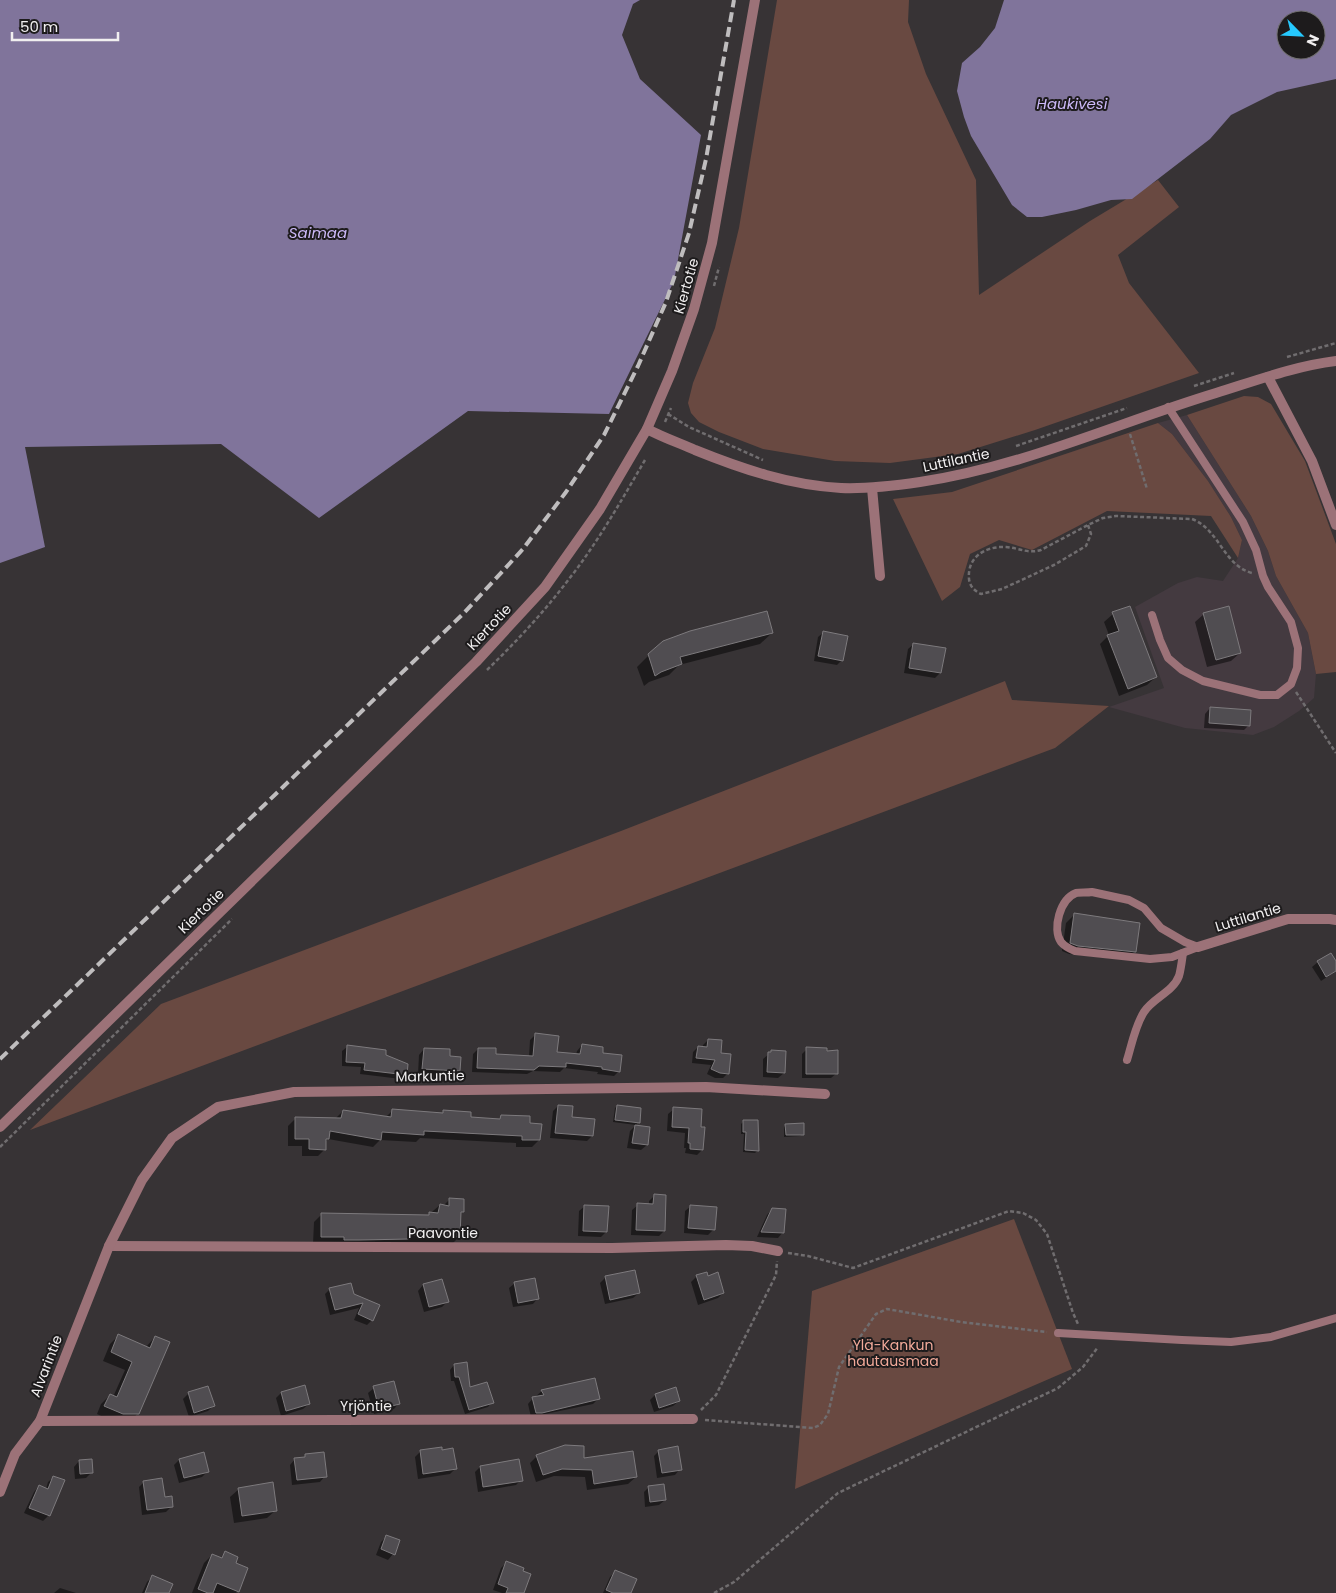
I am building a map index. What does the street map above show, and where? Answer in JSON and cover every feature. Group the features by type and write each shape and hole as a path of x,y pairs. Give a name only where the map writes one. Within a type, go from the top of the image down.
{"street":[{"name":"Kiertotie","path":"0,1127 476,662 545,587 600,509 646,429 672,371 694,310 712,243 755,0"},
{"name":"Luttilantie","path":"646,429 726,462 782,480 842,488 895,486 963,475 1019,460 1168,407 1268,377 1323,362 1336,361"},
{"path":"1268,377 1312,461 1336,526"},
{"path":"872,488 880,576"},
{"name":"Luttilantie","path":"1198,947 1288,919 1336,920"},
{"name":"Markuntie","path":"109,1246 142,1180 172,1138 218,1107 294,1092 706,1087 825,1094"},
{"name":"Paavontie","path":"109,1246 612,1248 726,1245 752,1246 778,1251"},
{"name":"Alvarintie","path":"0,1492 15,1454 40,1421 109,1246"},
{"name":"Yrjöntie","path":"40,1421 693,1419"}],"lane":[{"path":"1152,615 1168,658 1182,670 1203,682 1260,695 1277,695 1292,684 1297,668 1298,648 1291,622 1263,576 1256,550 1243,522 1168,407"},
{"path":"1092,892 1129,900 1144,908 1161,928 1198,947 1172,957 1150,959 1075,951 1066,947 1060,941 1057,930 1060,912 1066,901 1076,893 1092,892"},
{"path":"1127,1060 1144,1012 1170,988 1178,977 1183,953"},
{"path":"1058,1333 1231,1342 1271,1337 1336,1318"}],"path":[{"path":"712,292 720,265"},
{"path":"1282,358 1336,344"},
{"path":"1193,386 1238,372"},
{"path":"659,435 672,406"},
{"path":"1013,447 1128,408"},
{"path":"668,414 689,427 763,460"},
{"path":"1126,422 1147,489"},
{"path":"481,676 523,634 569,579 612,518 644,460"},
{"path":"1088,524 1091,534 1086,546 1054,565 1002,589 981,594 974,590 969,580 971,565 973,559 980,553 993,548 1004,547 1033,552 1041,550 1088,524 1103,518 1116,516 1192,519 1201,523 1209,530 1235,563 1249,572 1263,576"},
{"path":"1292,684 1336,753"},
{"path":"0,1147 233,918"},
{"path":"693,1419 716,1394 776,1274 778,1251 808,1256 852,1268 1009,1211 1023,1213 1036,1220 1047,1234 1072,1313 1083,1334"},
{"path":"693,1419 813,1428 820,1425 828,1414 839,1367 876,1314 887,1309 961,1322 1058,1333"},
{"path":"714,1593 734,1582 838,1493 1058,1388 1082,1367 1106,1336"}],"shaded area":[{"path":"1187,415 1251,516 1268,551 1276,576 1308,633 1316,674 1314,698 1299,711 1274,727 1253,735 1185,728 1109,707 1164,688 1135,607 1178,583 1197,577 1223,581 1238,558 1242,540 1231,517 1208,481 1172,434 1158,423"}],"green space":[{"path":"777,0 909,0 908,22 926,74 976,180 979,295 1090,221 1158,180 1179,207 1118,255 1129,283 1199,373 1035,430 958,454 890,463 835,461 763,449 699,422 691,413 688,403 693,383 715,328 739,228"},
{"path":"1244,396 1258,397 1271,404 1305,461 1336,544 1336,672 1316,674 1308,633 1276,576 1268,551 1251,516 1187,415"},
{"path":"1158,423 1172,434 1208,481 1231,517 1242,540 1238,558 1211,516 1107,511 1032,550 999,540 970,554 960,587 942,601 893,499 952,492"},
{"path":"1005,681 1012,700 1109,706 1055,748 30,1130 161,1004 621,831"},
{"name":"Ylä-Kankun hautausmaa","path":"1014,1219 1072,1369 795,1489 812,1291"}],"water":[{"name":"Saimaa","path":"0,0 640,0 633,4 622,35 640,79 701,135 674,281 609,414 468,411 319,518 221,444 25,447 45,547 0,563"},
{"name":"Haukivesi","path":"1004,0 1336,0 1336,79 1277,92 1231,115 1210,139 1132,199 1111,200 1042,217 1027,217 1012,205 971,136 964,117 957,91 962,63 980,47 995,28"}],"building":[{"path":"1130,606 1157,677 1128,689 1107,635 1119,631 1112,612"},
{"path":"1229,606 1241,653 1216,660 1203,613"},
{"path":"767,611 773,633 680,657 682,664 655,676 648,654 663,641 690,631"},
{"path":"823,631 848,636 843,661 818,656"},
{"path":"913,643 946,648 941,673 909,668"},
{"path":"1210,707 1251,710 1250,726 1209,723"},
{"path":"1074,913 1140,923 1136,952 1078,946 1070,943"},
{"path":"1331,953 1336,961 1336,971 1326,977 1317,961"},
{"path":"535,1033 559,1036 557,1052 580,1054 582,1044 603,1047 603,1053 622,1055 620,1072 602,1069 602,1067 566,1063 566,1067 539,1066 534,1070 477,1068 478,1048 496,1048 496,1054 533,1056"},
{"path":"708,1039 722,1040 721,1053 731,1054 729,1074 711,1069 715,1060 696,1058 698,1046 707,1047"},
{"path":"347,1045 386,1050 386,1055 408,1064 407,1075 364,1070 365,1063 346,1062"},
{"path":"806,1047 827,1048 827,1051 838,1050 838,1074 806,1074"},
{"path":"424,1048 450,1049 450,1056 461,1057 460,1071 422,1069"},
{"path":"771,1050 786,1051 785,1073 767,1072 768,1052 771,1052"},
{"path":"558,1105 573,1106 572,1117 595,1119 593,1136 555,1133"},
{"path":"617,1105 641,1108 640,1123 615,1120"},
{"path":"673,1107 702,1109 701,1127 705,1127 703,1150 690,1149 690,1143 688,1143 689,1128 672,1127"},
{"path":"392,1109 443,1113 443,1110 471,1112 471,1117 500,1119 501,1115 530,1116 530,1123 542,1124 540,1140 522,1140 522,1136 424,1131 424,1135 382,1132 381,1140 330,1131 329,1139 326,1139 326,1150 309,1149 309,1139 295,1139 295,1117 341,1118 343,1110 391,1117"},
{"path":"743,1120 758,1120 759,1151 745,1150 746,1132 743,1132"},
{"path":"804,1123 804,1135 786,1135 785,1124"},
{"path":"635,1125 650,1127 648,1145 632,1143"},
{"path":"654,1194 666,1195 665,1231 636,1230 637,1203 653,1204"},
{"path":"449,1198 464,1199 464,1212 461,1212 460,1237 411,1235 411,1239 344,1240 344,1237 321,1237 321,1213 429,1215 429,1212 438,1213 440,1204 449,1206"},
{"path":"584,1205 609,1206 607,1232 583,1231"},
{"path":"690,1205 717,1207 715,1230 688,1228"},
{"path":"772,1208 786,1209 784,1233 761,1232"},
{"path":"635,1270 640,1293 610,1300 605,1276"},
{"path":"707,1272 708,1276 718,1272 724,1293 704,1300 696,1275"},
{"path":"535,1278 539,1299 518,1303 514,1282"},
{"path":"442,1279 449,1302 429,1307 423,1284"},
{"path":"351,1283 354,1294 380,1305 373,1321 358,1314 363,1303 335,1310 329,1288"},
{"path":"118,1334 150,1348 155,1336 170,1342 139,1414 123,1414 104,1406 110,1394 117,1397 132,1362 111,1352"},
{"path":"467,1362 470,1387 487,1382 494,1403 469,1410 459,1377 455,1377 454,1364"},
{"path":"595,1378 600,1399 536,1413 532,1397 544,1395 541,1390"},
{"path":"394,1381 400,1404 379,1409 373,1386"},
{"path":"305,1385 310,1404 286,1411 281,1392"},
{"path":"208,1386 215,1406 194,1413 188,1392"},
{"path":"676,1387 680,1401 659,1408 655,1394"},
{"path":"565,1445 584,1446 584,1458 633,1451 637,1477 594,1484 592,1470 562,1469 543,1475 536,1455"},
{"path":"678,1446 682,1470 662,1473 658,1450"},
{"path":"442,1447 442,1450 453,1448 457,1469 423,1474 420,1450"},
{"path":"204,1452 209,1472 184,1478 179,1459"},
{"path":"324,1452 327,1477 297,1480 294,1458 305,1457 305,1454"},
{"path":"92,1459 93,1473 80,1474 79,1460"},
{"path":"519,1459 523,1481 483,1487 480,1466"},
{"path":"53,1476 65,1480 50,1516 29,1508 39,1485 48,1489"},
{"path":"162,1478 165,1497 172,1496 173,1507 147,1510 143,1481"},
{"path":"273,1482 277,1511 242,1516 238,1488"},
{"path":"664,1484 666,1500 650,1502 648,1486"},
{"path":"386,1535 400,1540 395,1555 381,1549"},
{"path":"225,1551 238,1557 236,1563 248,1568 239,1592 217,1583 213,1593 198,1589 212,1554 222,1558"},
{"path":"506,1561 524,1568 523,1571 531,1574 524,1593 506,1593 508,1588 498,1584"},
{"path":"615,1570 637,1579 631,1593 613,1593 606,1590"},
{"path":"152,1575 173,1584 169,1593 145,1593"}],"railway":[{"path":"0,1059 464,613 523,549 566,492 604,435 638,366 666,302 689,233 706,159 734,0"}]}
